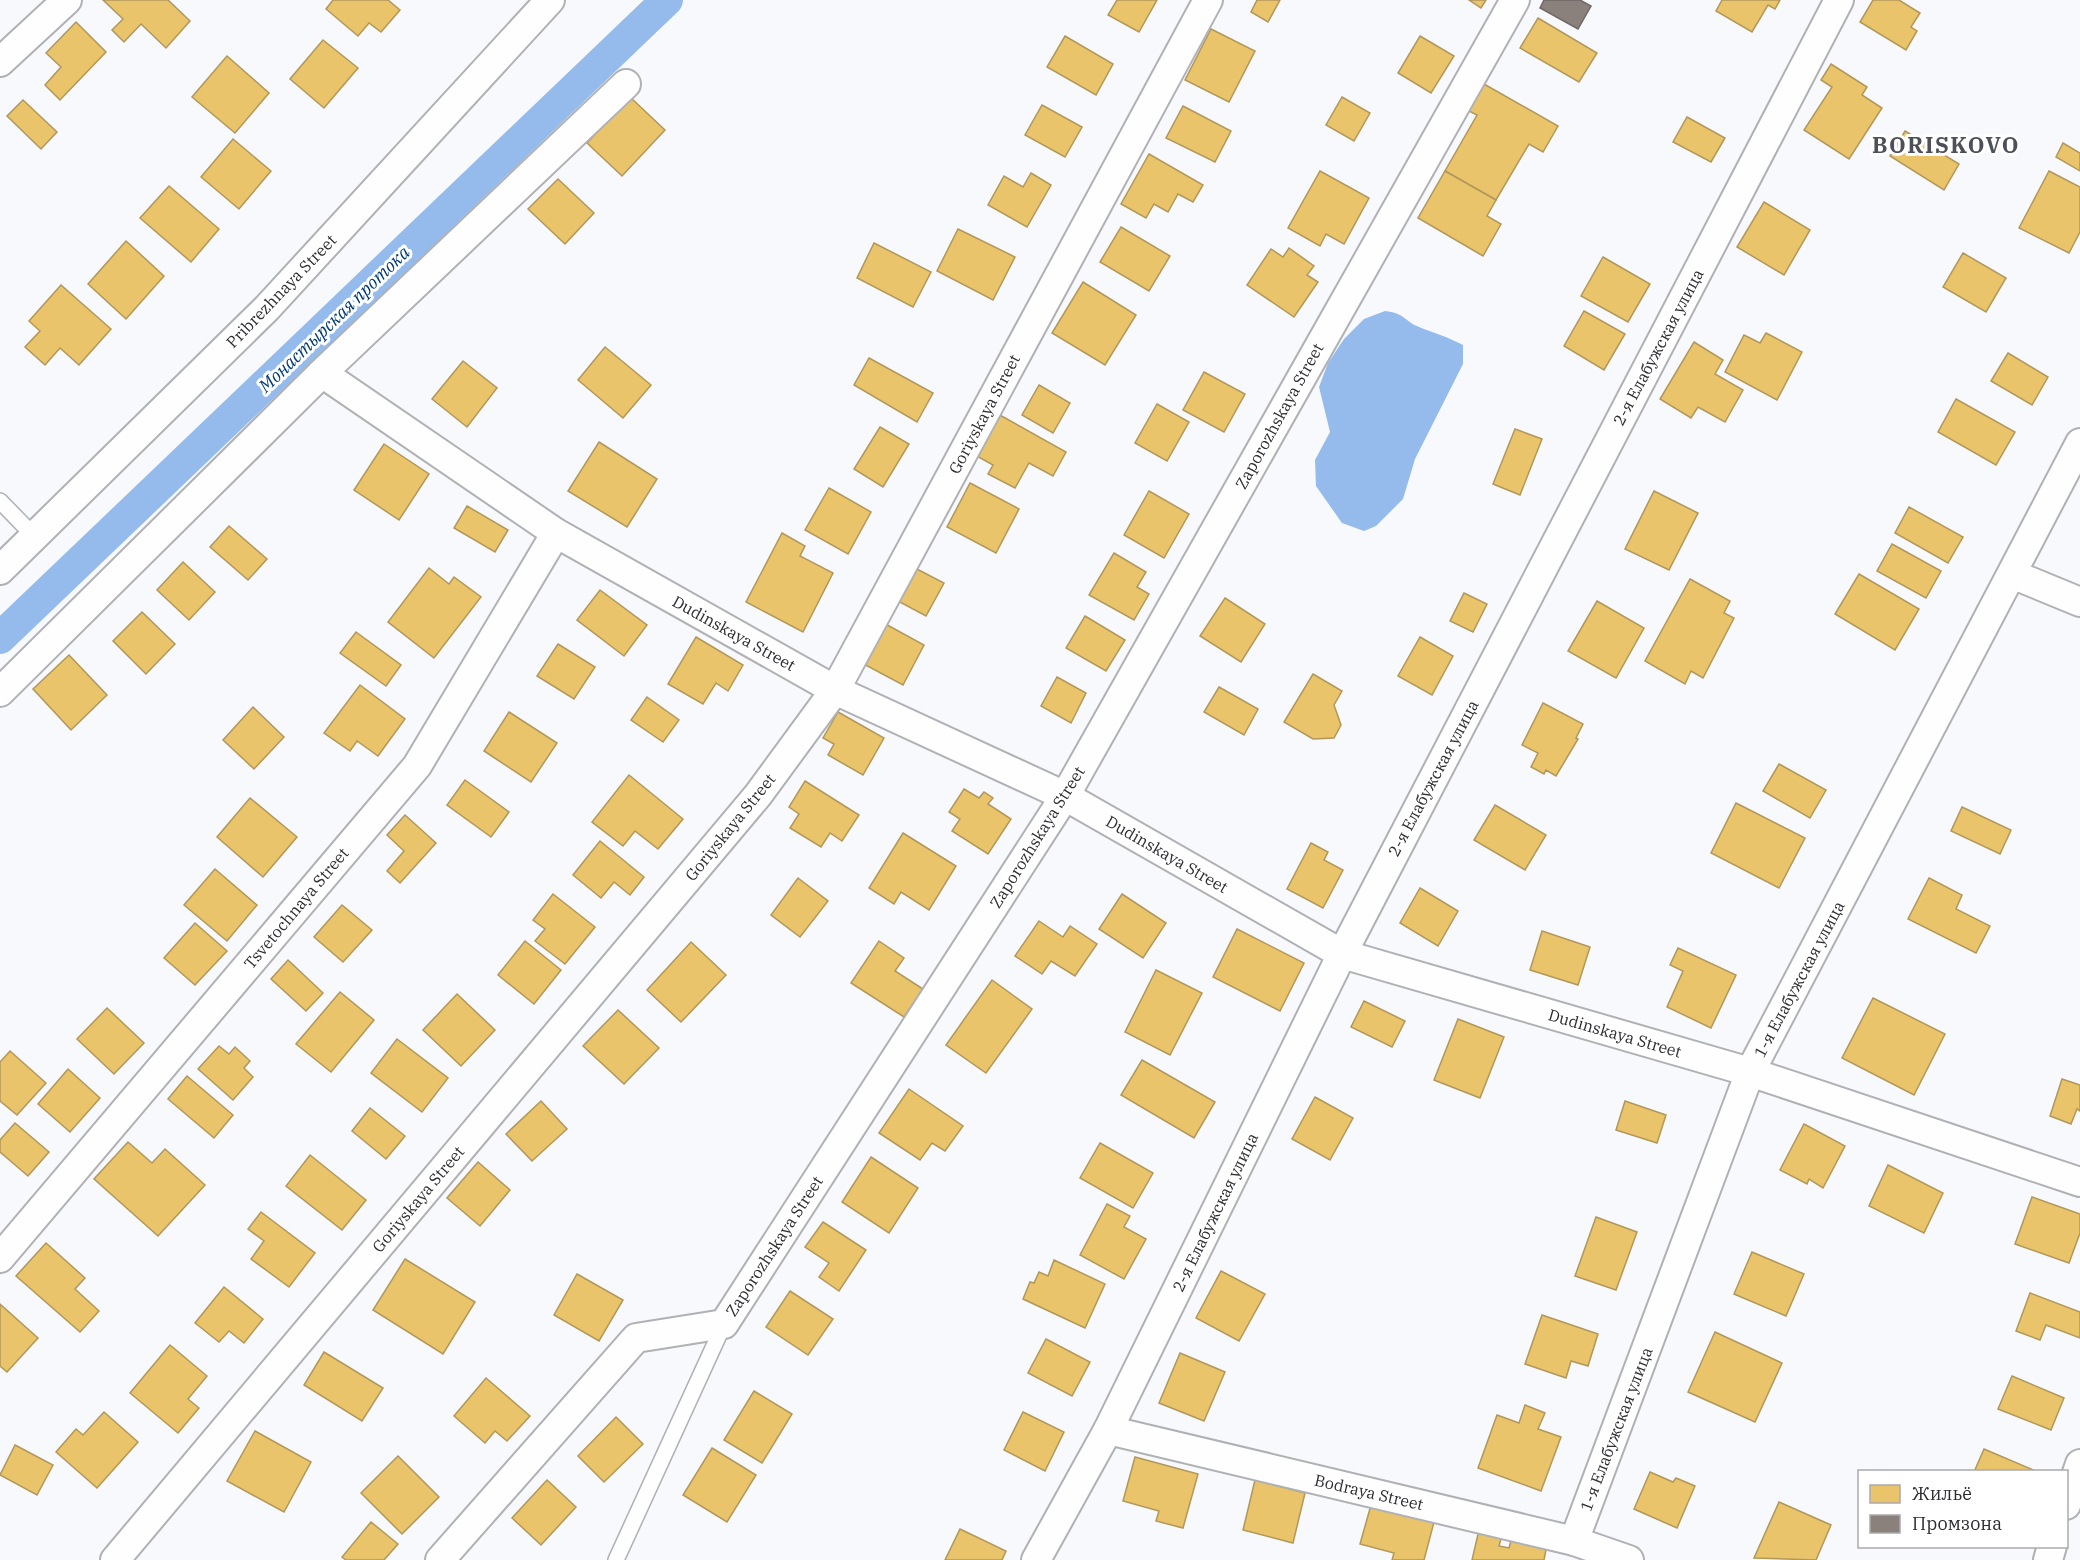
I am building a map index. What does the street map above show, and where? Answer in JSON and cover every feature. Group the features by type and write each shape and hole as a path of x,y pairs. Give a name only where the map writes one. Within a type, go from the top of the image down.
{"street":[{"path":"0,62 67,0"},
{"name":"Pribrezhnaya Street","path":"0,570 267,309 550,0"},
{"name":"Goriyskaya Street","path":"115,1560 758,795 835,690 1208,0"},
{"name":"Zaporozhskaya Street","path":"440,1560 636,1338 724,1324 1065,796 1515,0"},
{"name":"2-я Елабужская улица","path":"1036,1560 1108,1430 1342,954 1839,0"},
{"path":"0,692 322,373 626,84"},
{"name":"Dudinskaya Street","path":"322,373 556,533 835,690 1065,796 1342,954 1750,1072 2080,1182"},
{"name":"1-я Елабужская улица","path":"1574,1541 1750,1072 2080,443"},
{"name":"Tsvetochnaya Street","path":"0,1258 417,766 556,533"},
{"path":"2012,574 2080,602"},
{"name":"Bodraya Street","path":"1108,1430 1574,1541 1629,1560"},
{"path":"2068,1501 2080,1464"}],"lane":[{"path":"0,501 35,537"},
{"path":"616,1560 724,1324"}],"water":[{"path":"1385,311 1401,315 1414,325 1463,345 1463,364 1415,459 1403,499 1376,526 1364,531 1342,523 1316,486 1315,460 1330,432 1319,387 1328,363 1344,339 1364,319"}],"building: Жильё":[{"path":"103,0 168,0 190,21 166,48 141,24 124,42 112,30 123,19"},
{"path":"333,0 388,0 400,10 381,32 369,23 358,36 326,9"},
{"path":"1117,0 1157,0 1139,32 1108,15"},
{"path":"1257,0 1280,0 1268,22 1251,12"},
{"path":"1469,0 1486,0 1481,8"},
{"path":"1722,0 1780,0 1775,9 1768,5 1752,32 1716,11"},
{"path":"1873,0 1899,0 1920,13 1911,27 1917,31 1906,50 1860,22"},
{"path":"1538,18 1597,53 1579,82 1520,48"},
{"path":"76,22 106,52 60,100 45,85 61,67 46,53"},
{"path":"1211,29 1255,51 1229,102 1185,80"},
{"path":"1065,36 1113,64 1096,95 1047,67"},
{"path":"1420,36 1454,56 1431,93 1398,73"},
{"path":"323,40 358,68 324,108 290,79"},
{"path":"227,56 269,93 235,133 192,97"},
{"path":"1831,64 1867,87 1862,95 1882,108 1849,159 1804,130 1832,87 1821,80"},
{"path":"1484,84 1558,126 1543,152 1529,144 1496,200 1445,171 1477,115 1469,111"},
{"path":"630,97 665,130 622,176 587,143"},
{"path":"1342,97 1370,113 1354,141 1326,125"},
{"path":"23,100 57,132 41,149 7,116"},
{"path":"1042,105 1082,127 1065,157 1025,135"},
{"path":"1183,106 1231,131 1215,162 1166,138"},
{"path":"1687,117 1725,138 1711,162 1673,142"},
{"path":"1905,131 1959,164 1944,190 1890,156"},
{"path":"233,139 271,171 239,209 201,177"},
{"path":"2063,143 2080,153 2080,171 2056,157"},
{"path":"1149,154 1203,185 1193,202 1178,194 1168,212 1154,204 1146,218 1121,204"},
{"path":"1320,171 1369,198 1344,244 1326,234 1320,246 1288,228"},
{"path":"1445,171 1496,200 1487,216 1501,224 1483,256 1418,218"},
{"path":"2049,171 2080,187 2080,232 2069,253 2019,228"},
{"path":"1031,173 1051,185 1027,227 988,205 1004,176 1023,187"},
{"path":"558,179 594,213 565,244 528,209"},
{"path":"169,186 219,229 191,262 140,218"},
{"path":"1764,202 1810,230 1784,275 1737,247"},
{"path":"1121,227 1170,256 1149,291 1100,262"},
{"path":"958,229 1015,257 993,300 937,271"},
{"path":"126,241 164,276 126,319 88,284"},
{"path":"874,243 931,272 913,307 857,278"},
{"path":"1289,248 1314,266 1307,275 1318,282 1294,317 1247,285 1271,249 1283,257"},
{"path":"1963,253 2006,278 1986,312 1943,287"},
{"path":"1603,257 1650,284 1628,322 1581,296"},
{"path":"1083,282 1136,315 1105,365 1052,333"},
{"path":"61,285 111,329 79,365 60,348 45,365 25,347 40,331 29,321"},
{"path":"1584,311 1625,334 1604,370 1564,346"},
{"path":"1766,333 1802,352 1777,400 1725,372 1744,335 1760,343"},
{"path":"1694,342 1723,360 1715,374 1743,390 1725,422 1698,407 1691,418 1660,399"},
{"path":"605,347 651,385 623,418 578,380"},
{"path":"2008,353 2048,377 2032,405 1991,381"},
{"path":"869,358 933,393 917,422 854,385"},
{"path":"463,361 497,388 467,427 432,399"},
{"path":"1204,372 1245,394 1224,432 1183,410"},
{"path":"1039,385 1070,403 1053,433 1022,415"},
{"path":"1956,399 2015,432 1996,465 1938,432"},
{"path":"1157,404 1189,422 1167,461 1135,443"},
{"path":"998,414 1066,452 1053,476 1029,463 1015,488 988,474 993,465 975,455"},
{"path":"880,427 909,444 883,487 854,469"},
{"path":"1515,429 1542,439 1520,495 1493,484"},
{"path":"599,442 657,479 627,527 568,491"},
{"path":"384,444 429,474 399,520 354,490"},
{"path":"970,483 1019,509 996,553 947,527"},
{"path":"829,488 871,512 848,554 805,530"},
{"path":"1149,491 1189,514 1164,558 1124,535"},
{"path":"1654,491 1698,513 1669,570 1625,549"},
{"path":"467,506 508,530 495,552 454,528"},
{"path":"1909,507 1963,537 1948,563 1895,533"},
{"path":"229,526 267,559 248,580 210,547"},
{"path":"782,533 805,546 800,556 833,573 803,632 746,602"},
{"path":"1892,544 1941,571 1926,598 1877,571"},
{"path":"1114,553 1146,572 1137,587 1149,594 1134,620 1089,595"},
{"path":"183,562 215,592 189,620 157,590"},
{"path":"913,567 944,583 926,616 896,600"},
{"path":"429,568 449,584 454,577 481,597 434,658 388,622"},
{"path":"1859,574 1919,609 1895,650 1835,614"},
{"path":"1690,579 1730,601 1724,613 1734,618 1703,678 1691,671 1685,684 1645,661"},
{"path":"600,590 647,625 624,656 577,620"},
{"path":"1464,593 1487,604 1473,632 1450,621"},
{"path":"1225,598 1265,624 1241,662 1200,636"},
{"path":"1597,601 1644,628 1616,678 1568,651"},
{"path":"142,612 175,644 146,674 113,641"},
{"path":"1085,616 1125,640 1106,671 1066,648"},
{"path":"880,621 924,645 903,685 858,661"},
{"path":"356,632 401,665 386,686 340,653"},
{"path":"696,637 743,665 728,691 716,683 703,704 668,684"},
{"path":"1420,637 1453,656 1432,695 1398,676"},
{"path":"558,644 595,667 574,699 537,676"},
{"path":"69,655 107,695 71,730 33,689"},
{"path":"1313,674 1342,691 1334,705 1341,725 1334,738 1313,739 1284,722"},
{"path":"1057,677 1086,693 1071,723 1041,706"},
{"path":"360,685 405,719 378,756 357,741 350,751 324,733"},
{"path":"1219,687 1258,709 1244,735 1204,712"},
{"path":"647,697 679,720 663,742 631,720"},
{"path":"1543,703 1583,724 1576,738 1578,739 1556,776 1546,770 1544,774 1531,767 1538,753 1522,745"},
{"path":"253,707 284,737 254,769 223,740"},
{"path":"509,712 557,743 531,782 484,751"},
{"path":"838,712 884,738 863,775 828,755 834,744 823,738"},
{"path":"1779,764 1826,790 1810,818 1763,791"},
{"path":"629,775 683,819 658,849 635,831 623,846 592,822"},
{"path":"465,780 509,812 491,837 447,805"},
{"path":"805,781 859,815 842,841 830,833 821,847 790,828 799,814 789,807"},
{"path":"964,789 979,798 984,792 993,798 988,804 1011,819 988,854 952,831 960,819 949,812"},
{"path":"250,798 297,837 263,877 217,837"},
{"path":"1736,803 1805,838 1779,888 1711,853"},
{"path":"1495,805 1546,835 1525,870 1474,840"},
{"path":"1962,807 2011,830 2000,854 1951,831"},
{"path":"405,815 436,843 400,883 387,871 404,851 387,835"},
{"path":"903,833 956,866 929,910 901,892 894,904 869,888"},
{"path":"600,841 644,877 630,895 614,882 601,898 573,875"},
{"path":"1311,843 1328,852 1324,860 1343,870 1323,908 1287,889"},
{"path":"215,869 257,905 227,941 184,905"},
{"path":"798,878 828,901 800,937 771,915"},
{"path":"1929,878 1962,895 1956,909 1990,926 1976,953 1908,919"},
{"path":"1420,888 1458,911 1438,946 1400,923"},
{"path":"553,894 595,927 565,964 535,941 545,929 533,920"},
{"path":"1122,894 1166,923 1143,958 1099,929"},
{"path":"342,905 372,930 343,962 314,937"},
{"path":"1039,921 1063,937 1070,926 1097,944 1075,976 1051,961 1042,974 1015,956"},
{"path":"195,923 227,951 195,985 164,958"},
{"path":"1237,929 1304,963 1280,1011 1213,977"},
{"path":"1542,931 1590,947 1578,985 1530,970"},
{"path":"525,941 561,970 534,1004 498,975"},
{"path":"879,941 904,958 895,971 923,989 904,1017 851,983"},
{"path":"691,942 726,975 681,1022 647,990"},
{"path":"1678,948 1736,975 1711,1028 1667,1007 1683,971 1670,965"},
{"path":"288,960 323,993 306,1011 271,979"},
{"path":"1156,970 1202,993 1170,1055 1125,1032"},
{"path":"992,980 1032,1009 986,1073 946,1045"},
{"path":"340,992 374,1020 331,1072 296,1044"},
{"path":"457,994 495,1030 461,1066 423,1030"},
{"path":"1873,998 1945,1034 1914,1095 1842,1058"},
{"path":"1364,1001 1405,1021 1392,1047 1351,1027"},
{"path":"107,1008 144,1043 114,1074 77,1039"},
{"path":"618,1010 659,1048 624,1084 583,1046"},
{"path":"1458,1019 1504,1037 1480,1098 1434,1080"},
{"path":"397,1039 448,1078 422,1112 371,1073"},
{"path":"219,1046 229,1054 235,1047 250,1061 244,1068 253,1077 233,1100 198,1069"},
{"path":"10,1051 46,1083 17,1115 0,1101 0,1062"},
{"path":"1142,1060 1215,1102 1194,1138 1121,1095"},
{"path":"68,1069 100,1098 70,1132 38,1104"},
{"path":"187,1076 233,1115 214,1138 168,1099"},
{"path":"2062,1079 2080,1085 2080,1111 2077,1109 2071,1124 2050,1116"},
{"path":"909,1089 963,1126 945,1151 932,1143 920,1160 879,1133"},
{"path":"1315,1097 1353,1118 1330,1160 1292,1139"},
{"path":"541,1101 567,1129 532,1161 506,1134"},
{"path":"1625,1101 1666,1115 1657,1143 1616,1130"},
{"path":"370,1108 405,1136 386,1159 352,1131"},
{"path":"15,1123 49,1152 28,1176 0,1152 0,1140"},
{"path":"1804,1124 1845,1146 1823,1188 1809,1179 1807,1184 1780,1170"},
{"path":"128,1142 152,1163 165,1149 205,1185 158,1236 94,1179"},
{"path":"1100,1143 1153,1173 1133,1208 1080,1178"},
{"path":"310,1155 366,1200 342,1230 286,1186"},
{"path":"871,1157 918,1188 889,1233 842,1202"},
{"path":"478,1162 510,1190 480,1226 447,1198"},
{"path":"1888,1165 1943,1193 1924,1233 1869,1206"},
{"path":"2032,1197 2080,1214 2080,1233 2069,1263 2015,1244"},
{"path":"1107,1204 1130,1216 1124,1227 1146,1239 1124,1279 1080,1255"},
{"path":"261,1212 315,1253 289,1287 251,1259 264,1241 248,1229"},
{"path":"1596,1217 1637,1232 1616,1290 1575,1276"},
{"path":"823,1222 866,1250 839,1291 819,1277 829,1263 805,1247"},
{"path":"46,1243 85,1278 75,1289 99,1311 80,1332 16,1276"},
{"path":"1752,1252 1804,1274 1786,1316 1734,1294"},
{"path":"405,1259 475,1302 443,1354 373,1310"},
{"path":"1054,1260 1105,1284 1085,1328 1023,1299 1030,1282 1034,1283 1039,1272 1048,1276"},
{"path":"1221,1271 1265,1294 1239,1341 1196,1318"},
{"path":"577,1274 623,1300 599,1341 554,1315"},
{"path":"224,1287 263,1319 244,1343 229,1331 219,1342 195,1323"},
{"path":"790,1291 833,1319 808,1355 766,1327"},
{"path":"2030,1293 2080,1312 2080,1338 2046,1325 2040,1340 2016,1331"},
{"path":"0,1304 38,1338 7,1372 0,1366"},
{"path":"1542,1315 1598,1334 1588,1366 1571,1361 1566,1378 1525,1364"},
{"path":"1715,1332 1782,1363 1755,1422 1688,1392"},
{"path":"1046,1339 1090,1362 1072,1396 1028,1373"},
{"path":"170,1345 207,1376 188,1399 199,1408 178,1433 130,1393"},
{"path":"324,1352 383,1388 362,1421 304,1385"},
{"path":"1180,1353 1225,1372 1204,1421 1159,1403"},
{"path":"2012,1376 2064,1398 2051,1430 1998,1409"},
{"path":"486,1378 530,1416 507,1441 495,1431 485,1443 454,1416"},
{"path":"754,1391 792,1414 762,1463 724,1440"},
{"path":"1525,1405 1545,1413 1538,1429 1561,1437 1541,1491 1478,1468 1497,1415 1519,1423"},
{"path":"104,1412 138,1442 97,1488 56,1452 76,1429 83,1435"},
{"path":"1023,1412 1064,1432 1045,1471 1004,1450"},
{"path":"616,1417 643,1444 604,1482 578,1456"},
{"path":"255,1431 311,1462 284,1512 227,1481"},
{"path":"15,1445 53,1465 37,1495 0,1475"},
{"path":"712,1448 756,1475 727,1522 683,1495"},
{"path":"1984,1449 2033,1470 1975,1470"},
{"path":"398,1456 439,1497 402,1534 361,1493"},
{"path":"1135,1457 1198,1474 1183,1528 1156,1521 1159,1511 1123,1501"},
{"path":"1650,1472 1673,1482 1676,1478 1695,1486 1677,1528 1634,1509"},
{"path":"547,1480 576,1507 541,1545 512,1518"},
{"path":"1255,1480 1305,1493 1293,1543 1243,1530"},
{"path":"1779,1502 1831,1525 1816,1560 1754,1558"},
{"path":"1371,1505 1434,1522 1424,1560 1392,1560 1394,1553 1360,1544"},
{"path":"371,1522 398,1544 384,1560 346,1560 342,1557"},
{"path":"960,1529 1006,1551 1002,1560 945,1560"},
{"path":"1479,1530 1502,1535 1499,1546 1509,1548 1512,1537 1547,1545 1544,1560 1472,1560"}],"building: Промзона":[{"path":"1544,0 1580,0 1591,6 1578,29 1540,8"}],"waterway":[{"name":"Монастырская протока","path":"0,638 667,0"}],"district":[{"name":"BORISKOVO","path":"1946,144"}]}
